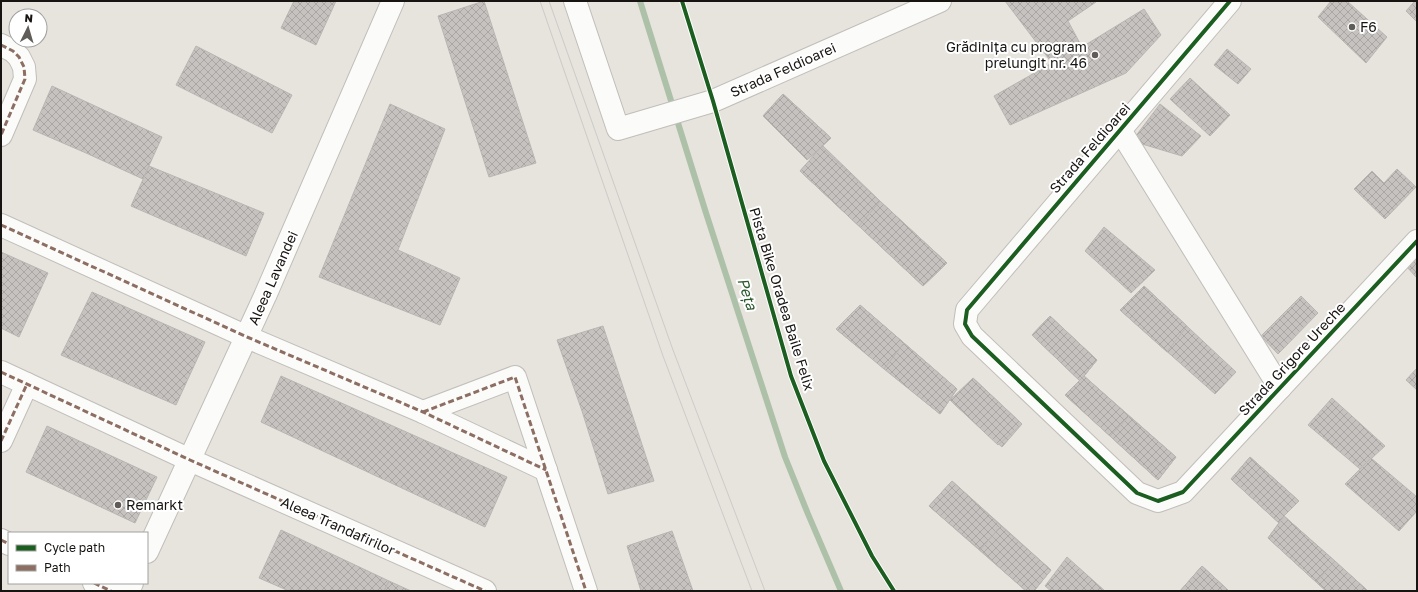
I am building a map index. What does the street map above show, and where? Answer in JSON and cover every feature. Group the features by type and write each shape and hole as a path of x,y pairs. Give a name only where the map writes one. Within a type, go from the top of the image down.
{"street":[{"name":"Aleea Lavandei","path":"148,550 247,337 393,1"},
{"name":"Strada Feldioarei","path":"575,1 623,128 709,102 940,1"},
{"name":"Strada Feldioarei","path":"1183,492 1158,501 1137,493 972,336 965,324 967,310 1230,1"},
{"path":"1,45 13,51 19,57 24,67 25,79 1,135"},
{"path":"1120,130 1280,388"},
{"path":"1,225 247,337 423,412 546,470"},
{"name":"Strada Grigore Ureche","path":"1183,492 1417,241"},
{"name":"Aleea Trandafirilor","path":"1,372 190,460 485,591"},
{"path":"423,412 515,377 586,591"},
{"path":"1,441 27,384"},
{"path":"96,584 111,591"}],"building":[{"path":"294,1 336,1 316,45 281,28"},
{"path":"484,1 536,163 489,177 438,16"},
{"name":"Grădinița cu program prelungit nr. 46","path":"1005,1 1096,1 1068,21 1082,47 1144,9 1161,35 1126,73 1010,125 994,96 1052,63"},
{"name":"F6","path":"1331,1 1347,1 1387,37 1366,63 1318,17"},
{"path":"1415,1 1417,1 1417,22 1406,11"},
{"path":"196,46 292,95 272,133 176,85"},
{"path":"1227,49 1251,69 1238,84 1214,65"},
{"path":"1190,78 1230,115 1210,136 1170,99"},
{"path":"52,86 162,137 143,179 33,130"},
{"path":"783,94 831,138 807,160 763,116"},
{"path":"783,94 831,138 807,160 763,116"},
{"path":"390,104 445,129 398,250 460,278 440,325 319,277"},
{"path":"1160,104 1201,136 1182,156 1132,141"},
{"path":"823,146 880,201 859,226 800,171"},
{"path":"821,147 947,263 923,286 800,171"},
{"path":"149,166 264,213 246,256 131,206"},
{"path":"1397,169 1416,187 1385,219 1354,189 1372,171 1384,183"},
{"path":"880,201 947,263 923,286 859,226"},
{"path":"1104,227 1155,270 1131,293 1085,251"},
{"path":"1,252 48,273 19,337 1,328"},
{"path":"1417,255 1417,278 1406,266"},
{"path":"1144,286 1236,372 1215,394 1120,310"},
{"path":"1144,286 1187,326 1167,352 1120,310"},
{"path":"92,292 205,342 176,405 61,355"},
{"path":"1301,296 1318,313 1278,354 1261,336"},
{"path":"860,305 957,389 940,414 836,329"},
{"path":"860,305 904,343 884,369 836,329"},
{"path":"1050,316 1097,360 1084,376 1176,457 1158,480 1065,395 1080,381 1032,335"},
{"path":"1050,316 1097,360 1080,381 1032,335"},
{"path":"603,326 654,481 608,494 582,411 557,340"},
{"path":"904,343 957,389 940,414 884,369"},
{"path":"1417,368 1417,390 1406,380"},
{"path":"281,376 507,477 485,527 261,422"},
{"path":"1084,376 1129,416 1110,436 1065,395"},
{"path":"973,378 1022,424 1002,447 953,403"},
{"path":"973,378 1022,424 998,445 950,400"},
{"path":"1332,398 1385,446 1360,469 1308,425"},
{"path":"1129,416 1176,457 1158,480 1110,436"},
{"path":"47,426 157,477 135,523 26,472"},
{"path":"1250,457 1299,501 1284,516 1368,591 1326,591 1268,538 1279,523 1231,479"},
{"path":"1250,457 1299,501 1279,523 1231,479"},
{"path":"1371,458 1417,497 1417,511 1399,531 1345,484"},
{"path":"952,481 1051,570 1034,591 1026,591 929,506"},
{"path":"952,481 1001,526 980,550 929,506"},
{"path":"1284,516 1335,561 1316,582 1268,538"},
{"path":"1001,526 1051,570 1034,591 1026,591 980,550"},
{"path":"281,530 389,581 384,591 289,591 259,578"},
{"path":"672,531 693,591 641,591 627,546"},
{"path":"1067,557 1105,591 1051,591 1045,586"},
{"path":"1335,561 1368,591 1326,591 1316,582"},
{"path":"1202,566 1229,591 1180,591"},
{"path":"1202,566 1229,591 1180,591"},
{"path":"389,581 411,591 384,591"}],"waterway":[{"name":"Peța","path":"640,1 706,213 785,457 841,591"}],"tram line":[{"path":"540,1 663,356 752,591"},
{"path":"549,1 673,350 765,591"}],"marked path":[{"path":"1,45 13,51 19,57 24,67 25,79 1,135"},
{"path":"1,225 247,337 423,412 546,470"},
{"path":"1,372 190,460 485,591"},
{"path":"423,412 515,377 586,591"},
{"path":"1,441 27,384"},
{"path":"1,540 8,544"},
{"path":"96,584 111,591"}],"cycle path":[{"name":"Pista Bike Oradea Baile Felix","path":"682,1 713,101 791,376 824,461 872,556 894,591"},
{"path":"1230,1 967,310 965,324 972,336 1137,493 1158,501 1183,492 1417,241"}],"place":[{"name":"F6","path":"1352,27"},
{"name":"Grădinița cu program prelungit nr. 46","path":"1095,55"},
{"name":"Remarkt","path":"118,505"}]}
